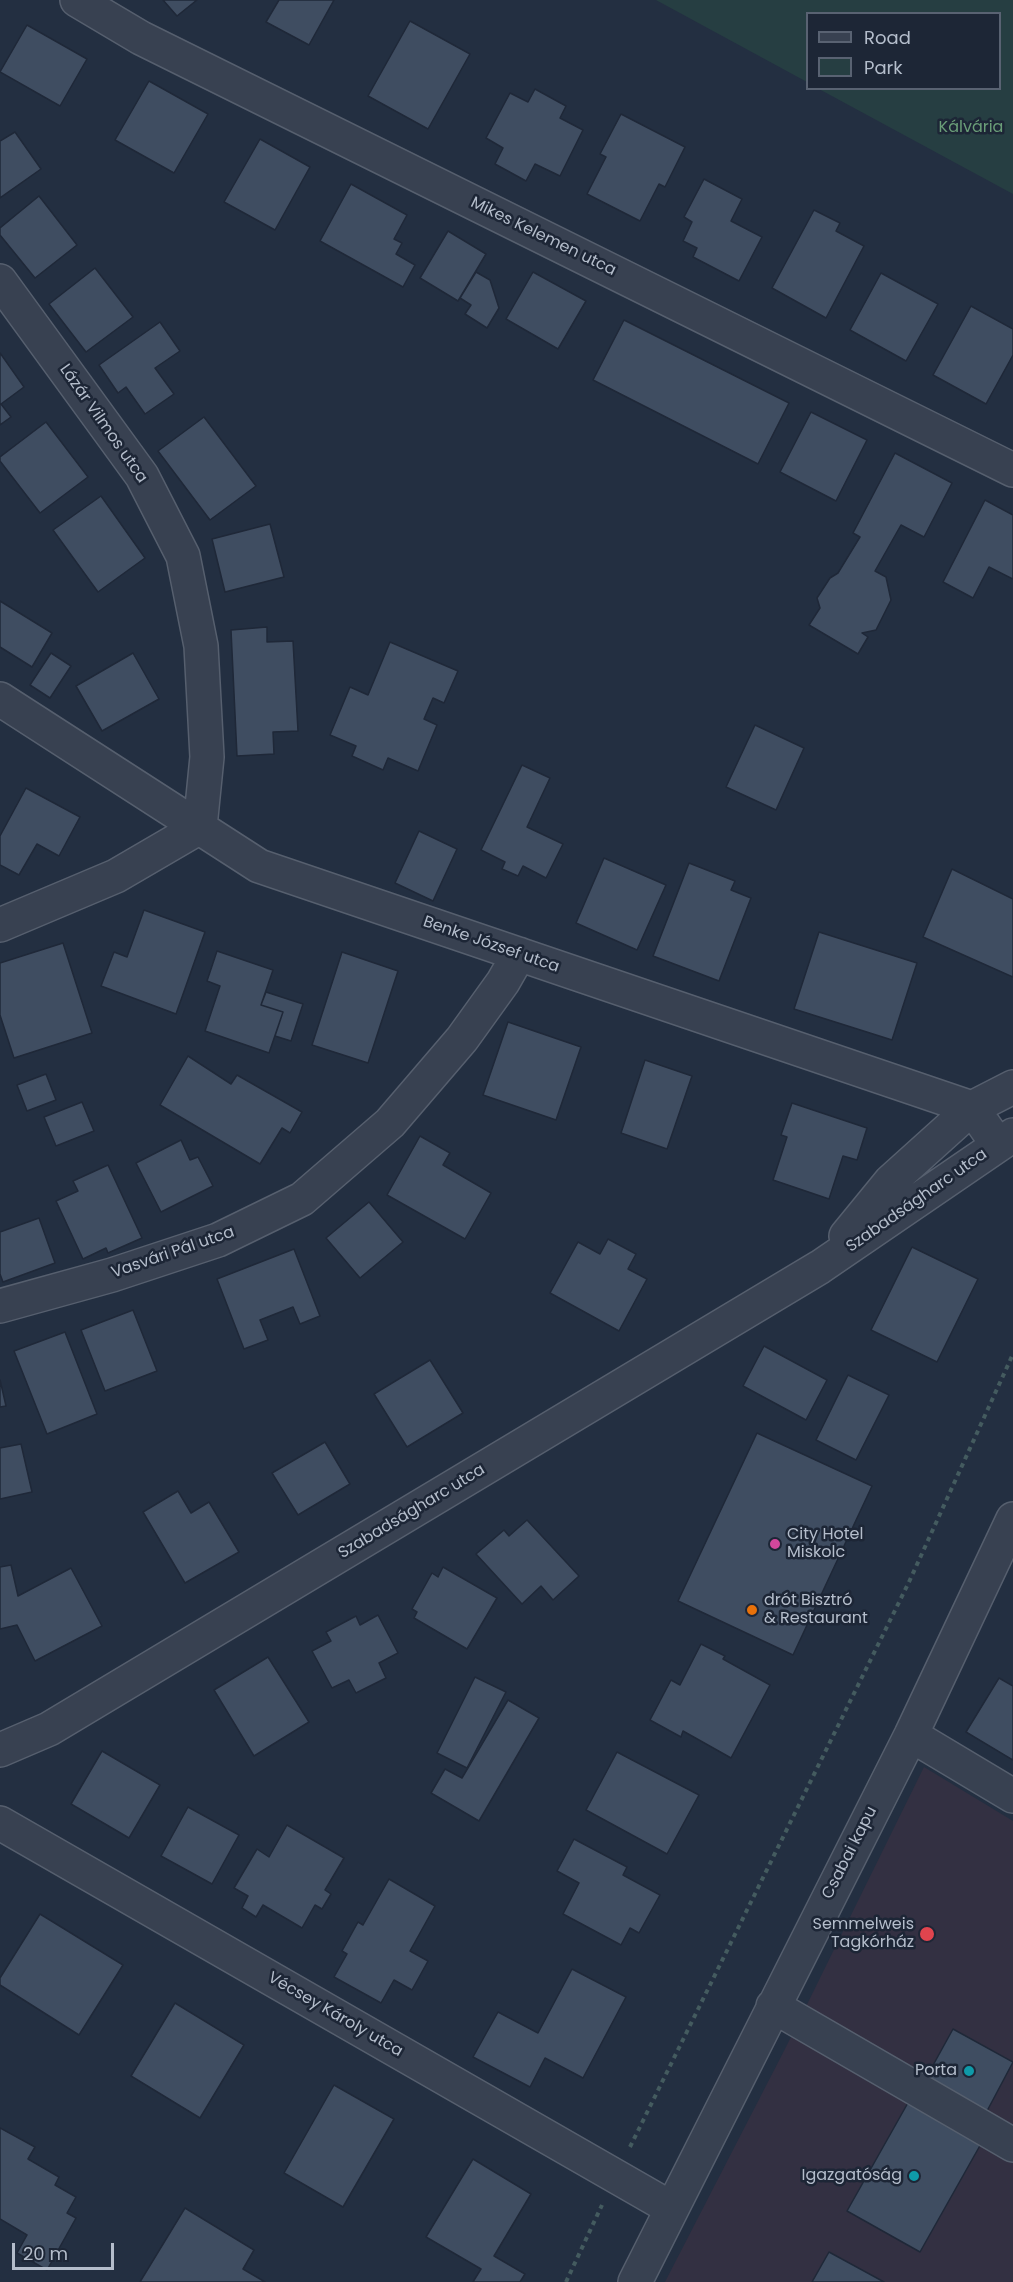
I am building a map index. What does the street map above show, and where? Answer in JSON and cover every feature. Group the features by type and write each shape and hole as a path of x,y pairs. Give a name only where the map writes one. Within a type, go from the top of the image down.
{"street":[{"name":"Mikes Kelemen utca","path":"76,0 152,43 1013,470"},
{"name":"Lázár Vilmos utca","path":"0,280 142,476 183,556 201,646 207,757 200,827"},
{"name":"Benke József utca","path":"0,699 259,866 972,1108"},
{"path":"0,925 116,876 200,827"},
{"name":"Vasvári Pál utca","path":"0,1305 112,1275 218,1240 302,1199 390,1123 462,1039 503,982 519,954"},
{"name":"Szabadságharc utca","path":"820,1267 891,1181 972,1108 1013,1087"},
{"path":"972,1108 1005,1140"},
{"name":"Szabadságharc utca","path":"0,1750 50,1729 820,1267 1005,1140"},
{"name":"Csabai kapu","path":"635,2282 911,1735 1013,1519"},
{"path":"911,1735 1013,1796"},
{"name":"Vécsey Károly utca","path":"0,1823 671,2208"},
{"path":"773,2006 1013,2145"}],"path":[{"path":"566,2282 909,1582 1013,1354"}],"shaded area":[{"name":"Semmelweis Tagkórház","path":"924,1767 1013,1821 1013,2282 665,2282 786,2047"}],"green space":[{"name":"Kálvária","path":"656,0 1013,0 1013,194 821,90 1001,90 1001,12 806,12 806,81"}],"building":[{"path":"163,0 197,0 177,16"},
{"path":"279,0 334,0 309,45 266,22"},
{"path":"410,21 470,54 428,129 368,96"},
{"path":"27,25 87,59 60,106 0,72"},
{"path":"149,81 208,114 174,173 115,140"},
{"path":"535,89 566,106 560,118 583,130 560,176 535,164 526,181 495,164 503,148 486,138 510,93 528,102"},
{"path":"621,114 685,147 665,187 659,184 640,221 587,194 606,157 600,154"},
{"path":"15,132 41,169 0,198 0,141"},
{"path":"260,139 310,167 275,230 224,202"},
{"path":"704,179 742,199 731,221 762,237 739,281 693,257 697,248 683,241 692,222 684,217"},
{"path":"351,184 407,215 394,239 402,243 396,254 415,265 403,287 320,241"},
{"path":"39,196 77,245 35,278 0,235 0,228"},
{"path":"814,210 840,223 836,231 864,246 826,318 772,288"},
{"path":"448,231 486,254 458,301 420,278"},
{"path":"95,268 133,317 86,352 49,304"},
{"path":"476,272 490,280 499,308 487,328 465,314 471,305 460,298"},
{"path":"533,272 586,301 558,349 506,319"},
{"path":"881,273 938,304 906,361 850,330"},
{"path":"971,306 1013,329 1013,355 986,404 933,375"},
{"path":"624,320 789,403 758,464 593,380"},
{"path":"160,322 180,351 155,368 174,394 145,414 126,387 118,393 99,365"},
{"path":"0,353 24,387 1,404 11,417 0,425"},
{"path":"811,412 867,440 836,501 780,472"},
{"path":"204,417 256,486 210,520 158,451"},
{"path":"46,422 88,477 40,513 0,461 0,457"},
{"path":"895,453 952,483 924,537 901,525 875,571 886,577 891,600 876,630 862,633 868,637 858,654 809,625 820,608 817,598 830,578 838,573 860,537 853,533"},
{"path":"101,496 145,558 98,592 53,530"},
{"path":"985,500 1013,515 1013,579 989,567 973,598 943,582"},
{"path":"270,524 284,577 225,592 212,539"},
{"path":"0,601 52,633 32,667 0,647"},
{"path":"267,627 267,642 293,641 298,731 273,732 274,754 237,756 231,630"},
{"path":"390,642 458,671 444,703 433,698 424,719 437,725 418,771 388,758 383,770 352,756 356,746 330,735 350,687 368,695"},
{"path":"51,653 71,666 50,698 30,685"},
{"path":"133,653 159,699 102,731 76,686"},
{"path":"755,725 804,748 776,810 726,787"},
{"path":"522,765 550,778 527,827 563,844 546,878 523,866 518,876 502,869 505,862 481,850"},
{"path":"26,788 80,817 59,856 37,844 19,875 0,865 0,836"},
{"path":"419,831 457,849 433,901 395,883"},
{"path":"604,858 666,885 637,950 576,923"},
{"path":"689,863 735,881 731,890 751,898 719,981 653,956"},
{"path":"952,869 1013,899 1013,977 923,937"},
{"path":"144,910 205,932 176,1014 101,986 114,952 127,957"},
{"path":"819,932 917,963 892,1040 794,1009"},
{"path":"63,943 92,1033 14,1058 0,1015 0,963"},
{"path":"217,951 273,970 261,1005 283,1012 269,1053 205,1031 220,986 207,981"},
{"path":"342,952 398,971 368,1063 312,1045"},
{"path":"266,992 303,1004 291,1041 275,1036 283,1012 261,1005"},
{"path":"508,1022 581,1047 556,1120 483,1095"},
{"path":"188,1056 231,1084 237,1075 302,1112 290,1133 282,1128 260,1164 160,1105"},
{"path":"645,1060 692,1076 667,1149 621,1133"},
{"path":"46,1074 56,1100 27,1111 17,1085"},
{"path":"82,1102 94,1131 56,1146 44,1117"},
{"path":"792,1103 867,1128 857,1160 843,1156 829,1199 773,1180 787,1137 781,1135"},
{"path":"420,1136 450,1153 443,1165 491,1193 465,1239 387,1195"},
{"path":"181,1140 190,1160 198,1157 213,1186 161,1212 136,1163"},
{"path":"108,1165 142,1238 108,1253 106,1248 83,1259 56,1201 78,1191 73,1181"},
{"path":"369,1202 403,1242 360,1278 326,1238"},
{"path":"39,1218 55,1263 3,1282 0,1274 0,1232"},
{"path":"608,1239 636,1254 628,1269 647,1279 619,1331 550,1293 578,1242 600,1254"},
{"path":"912,1247 978,1279 937,1362 871,1330"},
{"path":"294,1249 320,1316 300,1324 293,1307 260,1320 268,1340 244,1349 217,1279"},
{"path":"133,1310 157,1371 105,1391 81,1330"},
{"path":"65,1332 97,1414 47,1434 14,1351"},
{"path":"764,1346 827,1380 806,1420 743,1386"},
{"path":"430,1360 463,1413 407,1447 374,1394"},
{"path":"848,1375 889,1395 856,1460 816,1440"},
{"path":"0,1380 6,1406 0,1407"},
{"name":"City Hotel Miskolc","path":"757,1433 872,1486 793,1655 678,1601"},
{"path":"325,1442 350,1484 298,1515 272,1473"},
{"path":"21,1444 32,1492 0,1499 0,1448"},
{"path":"178,1491 191,1513 209,1502 239,1552 185,1583 143,1512"},
{"path":"527,1520 579,1576 553,1600 541,1586 522,1604 476,1554 504,1530 509,1536"},
{"path":"11,1565 18,1596 71,1568 102,1626 35,1661 17,1625 0,1629 0,1567"},
{"path":"443,1567 497,1598 467,1649 414,1618 417,1612 412,1609 432,1573 438,1577"},
{"path":"378,1615 398,1653 379,1663 386,1678 356,1693 349,1680 332,1688 312,1651 331,1641 326,1632 356,1616 360,1625"},
{"path":"701,1644 725,1656 723,1659 770,1685 731,1758 683,1731 681,1737 650,1720 671,1680 680,1685"},
{"path":"268,1657 309,1722 254,1756 214,1690"},
{"path":"475,1677 506,1692 467,1768 437,1753"},
{"path":"999,1678 1013,1686 1013,1760 966,1732"},
{"path":"508,1700 539,1718 479,1821 431,1793 445,1769 462,1778"},
{"path":"102,1751 160,1785 129,1838 71,1804"},
{"path":"617,1752 699,1795 667,1854 586,1810"},
{"path":"188,1807 239,1835 212,1884 161,1856"},
{"path":"287,1825 344,1858 325,1890 331,1894 322,1909 315,1905 302,1928 263,1905 256,1917 242,1908 248,1896 234,1888 257,1849 269,1857"},
{"path":"574,1839 627,1867 623,1875 660,1895 639,1933 630,1928 621,1945 563,1914 579,1883 557,1871"},
{"path":"389,1879 435,1906 410,1951 428,1961 412,1990 394,1980 381,2003 334,1977 347,1954 342,1951 358,1922 363,1925"},
{"path":"40,1914 123,1965 79,2035 0,1985 0,1978"},
{"path":"572,1969 626,1997 583,2078 545,2058 530,2087 473,2057 498,2012 538,2033"},
{"path":"175,2003 244,2045 200,2118 131,2076"},
{"name":"Porta","path":"953,2029 1013,2062 987,2111 926,2078"},
{"path":"334,2085 394,2119 343,2207 284,2173"},
{"name":"Igazgatóság","path":"909,2101 982,2142 920,2252 847,2211"},
{"path":"0,2128 35,2147 28,2159 59,2177 55,2185 76,2197 67,2213 76,2218 47,2270 17,2253 27,2235 0,2219"},
{"path":"473,2159 531,2194 494,2256 525,2274 520,2282 473,2282 481,2269 426,2237"},
{"path":"185,2208 254,2250 243,2269 265,2282 140,2282"},
{"path":"829,2252 884,2282 812,2282"}],"place":[{"name":"City Hotel Miskolc","path":"775,1544"},
{"name":"drót Bisztró & Restaurant","path":"752,1610"},
{"name":"Semmelweis Tagkórház","path":"927,1934"},
{"name":"Porta","path":"969,2071"},
{"name":"Igazgatóság","path":"914,2176"}]}
